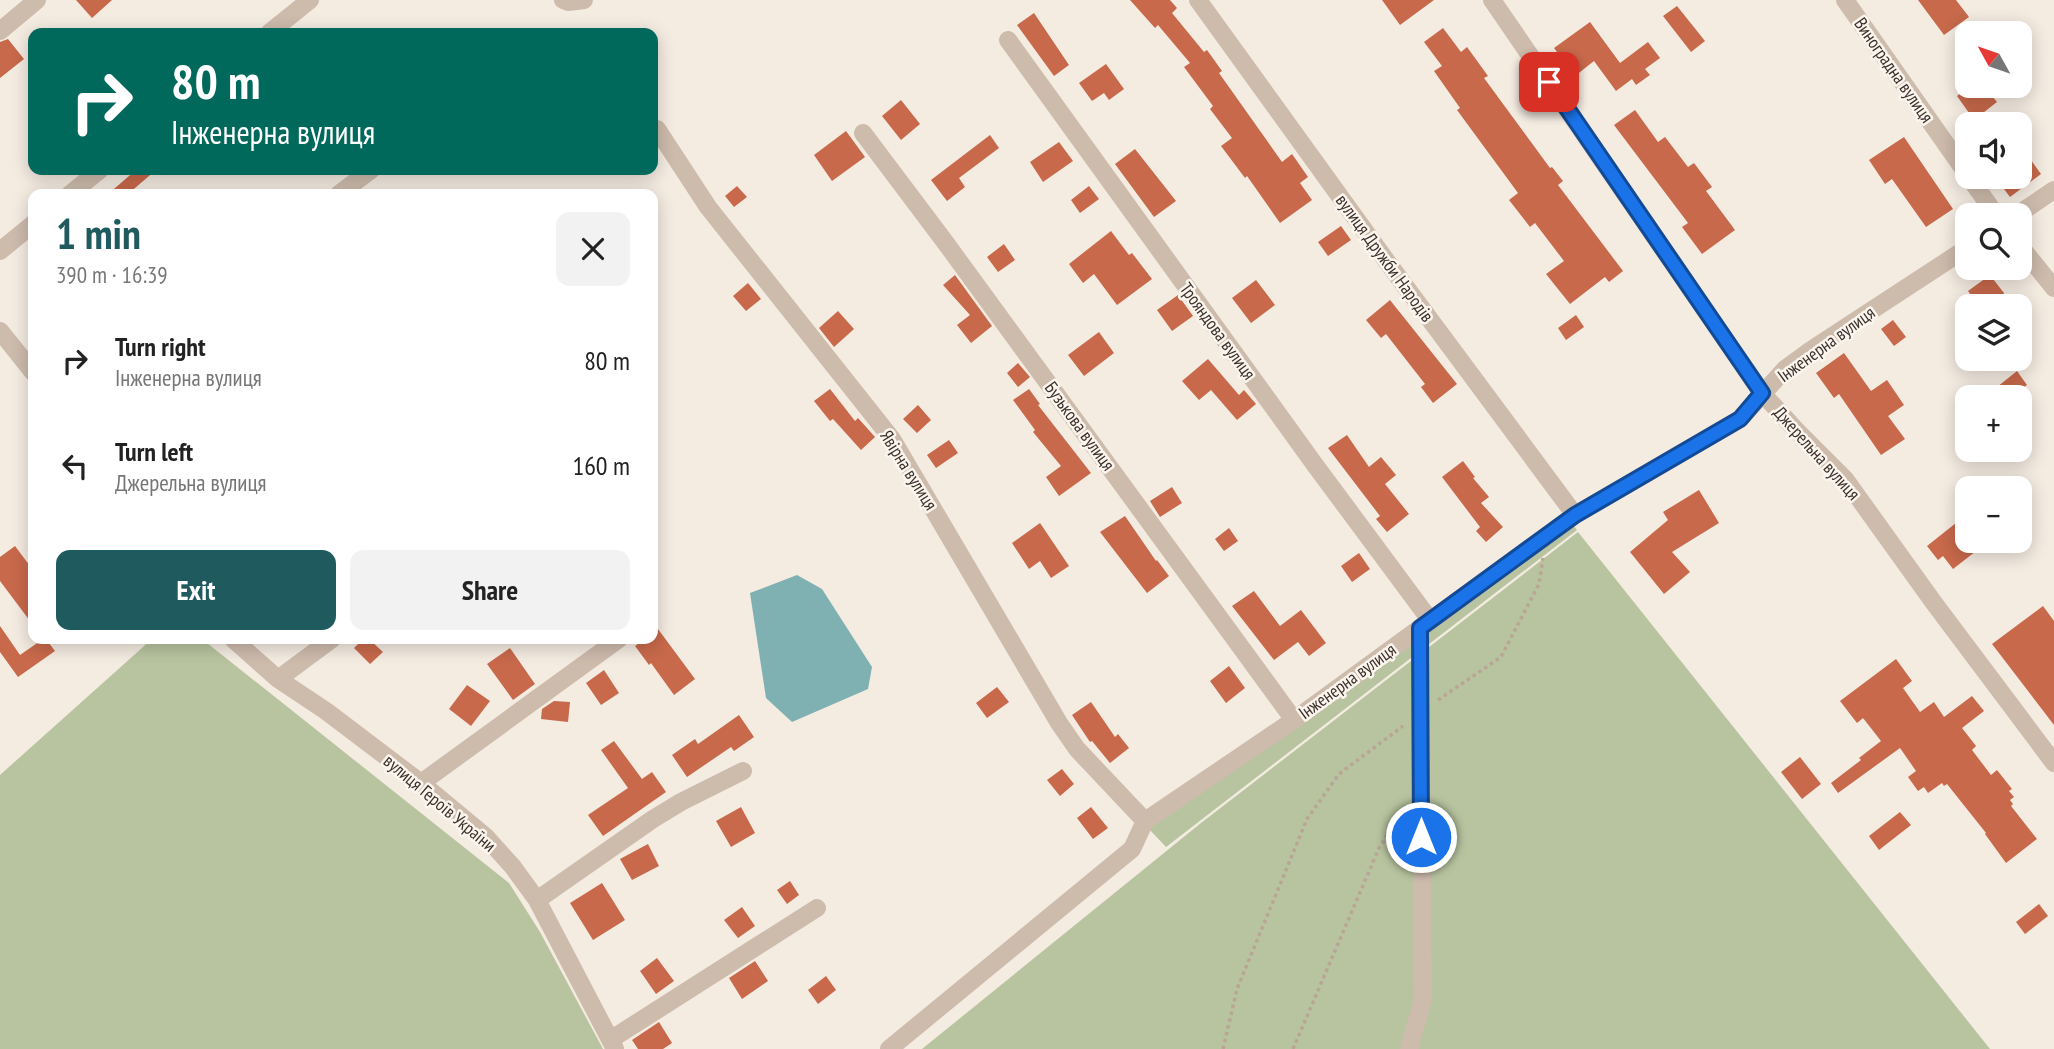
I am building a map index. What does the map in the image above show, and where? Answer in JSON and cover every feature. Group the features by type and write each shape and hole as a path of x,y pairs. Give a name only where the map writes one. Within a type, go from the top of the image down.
{"street":[{"path":"0,31 37,0"},
{"path":"275,28 310,0"},
{"path":"563,0 584,0"},
{"name":"вулиця Дружби Народів","path":"1198,0 1575,515"},
{"name":"Джерельна вулиця","path":"1492,0 1762,393 1845,479 2054,763"},
{"name":"Виноградна вулиця","path":"1845,0 1955,157"},
{"name":"Трояндова вулиця","path":"1009,40 1307,454 1425,624"},
{"name":"Явірна вулиця","path":"658,131 708,207 892,439 1059,723 1077,749 1145,821"},
{"name":"Бузькова вулиця","path":"863,133 1294,720"},
{"path":"76,189 94,175"},
{"path":"346,189 365,175"},
{"path":"2032,205 2054,190"},
{"path":"0,251 28,228"},
{"name":"Інженерна вулиця","path":"889,1049 1132,849 1145,821 1294,720 1575,515 1740,419 1785,369 1955,256"},
{"path":"2032,261 2054,288"},
{"path":"0,331 28,366"},
{"path":"1409,1049 1423,999 1420,713 1425,624"},
{"name":"вулиця Героїв України","path":"239,644 278,678 327,710 486,837 513,867 537,900 613,1044"},
{"path":"278,678 325,644"},
{"path":"421,783 612,644"},
{"path":"537,900 663,813 743,771"},
{"path":"613,1044 817,908"}],"path":[{"path":"1223,1049 1237,989 1307,818 1339,774 1501,657 1539,584 1547,535"},
{"path":"1293,1049 1378,848 1421,783"}],"green space":[{"path":"1570,521 1577,530 1166,847 1148,828"},
{"path":"1578,532 1990,1049 922,1049 1201,823"},
{"path":"146,644 208,644 509,883 540,932 603,1049 0,1049 0,775"}],"water":[{"path":"797,575 822,589 872,667 868,689 792,722 766,698 750,593"}],"building":[{"path":"76,0 112,0 92,18"},
{"path":"1130,0 1170,0 1177,8 1172,13 1204,52 1207,50 1222,71 1219,73 1282,162 1292,154 1308,177 1300,183 1312,200 1280,223 1247,176 1245,178 1221,146 1232,138 1210,109 1213,106 1184,67 1190,63 1158,25 1155,28"},
{"path":"1382,0 1434,0 1400,25"},
{"path":"1918,0 1956,0 1969,17 1963,21 1955,21 1955,27 1944,35"},
{"path":"1677,6 1705,41 1691,52 1663,16"},
{"path":"1034,13 1069,65 1054,76 1017,25"},
{"path":"1590,22 1620,63 1648,42 1660,58 1645,69 1650,75 1636,85 1632,79 1616,91 1594,61 1575,76 1554,48"},
{"path":"1443,28 1461,52 1467,47 1488,76 1484,78 1550,168 1552,167 1563,181 1558,185 1623,271 1609,282 1605,277 1570,304 1546,274 1564,261 1535,223 1530,227 1509,200 1518,193 1457,110 1460,108 1434,71 1442,66 1424,42"},
{"path":"8,39 24,59 0,78 0,42"},
{"path":"1106,64 1124,89 1109,100 1104,93 1092,101 1079,83"},
{"path":"1958,98 1994,98 1997,102 1984,112 1968,112"},
{"path":"901,100 920,124 901,140 882,116"},
{"path":"1635,110 1658,142 1665,137 1688,167 1694,163 1712,187 1706,191 1735,230 1702,254 1682,227 1688,223 1614,125"},
{"path":"846,131 865,157 832,181 814,155"},
{"path":"990,135 999,148 959,178 965,187 947,201 931,180"},
{"path":"1904,137 1953,209 1926,227 1892,179 1885,184 1869,160"},
{"path":"1059,142 1073,161 1043,182 1030,162"},
{"path":"1135,149 1176,201 1154,217 1115,164"},
{"path":"2032,162 2041,174 2032,181"},
{"path":"130,175 150,175 134,189 114,189"},
{"path":"737,186 747,197 734,207 725,196"},
{"path":"1089,186 1099,199 1080,213 1071,200"},
{"path":"2004,189 2021,189 2010,197"},
{"path":"1341,226 1351,240 1328,256 1318,242"},
{"path":"1111,231 1152,279 1117,305 1094,274 1083,283 1069,264"},
{"path":"1004,244 1015,260 998,272 987,257"},
{"path":"955,275 992,326 971,343 957,325 970,315 943,285"},
{"path":"1256,280 1275,305 1251,323 1232,298"},
{"path":"1983,280 1994,280 2004,293 1970,294 1968,291"},
{"path":"748,283 761,299 746,311 733,296"},
{"path":"1178,295 1193,316 1172,331 1157,310"},
{"path":"1390,300 1457,384 1433,403 1421,387 1425,384 1386,334 1381,338 1366,320"},
{"path":"838,311 854,329 834,347 819,328"},
{"path":"1576,315 1584,327 1566,340 1558,328"},
{"path":"1893,320 1906,337 1894,346 1881,329"},
{"path":"1099,332 1114,353 1084,376 1068,355"},
{"path":"1844,353 1871,391 1887,380 1904,405 1888,416 1905,439 1881,455 1839,394 1834,398 1816,373"},
{"path":"1208,359 1239,395 1244,390 1256,404 1237,420 1211,390 1199,400 1182,381"},
{"path":"1018,363 1030,377 1018,387 1007,373"},
{"path":"2017,371 2027,385 2000,385"},
{"path":"830,389 855,421 858,418 875,437 861,450 833,419 830,421 814,401"},
{"path":"1029,389 1040,404 1038,405 1091,473 1059,496 1046,477 1061,466 1033,432 1035,430 1013,400"},
{"path":"918,405 931,420 917,433 903,419"},
{"path":"1347,435 1369,467 1381,457 1396,475 1385,484 1409,514 1387,532 1376,519 1380,516 1328,448"},
{"path":"949,440 958,453 936,468 927,455"},
{"path":"1463,461 1489,497 1481,503 1503,527 1486,542 1476,531 1480,527 1442,477"},
{"path":"1172,487 1182,503 1160,517 1150,501"},
{"path":"1699,490 1719,523 1672,552 1690,572 1664,594 1630,552 1668,520 1663,512"},
{"path":"1125,516 1169,576 1147,593 1100,532"},
{"path":"1040,523 1069,566 1051,578 1040,561 1029,569 1012,543"},
{"path":"1955,524 1955,553 1974,553 1953,569 1943,556 1938,560 1927,546"},
{"path":"1229,528 1238,541 1224,551 1215,539"},
{"path":"15,546 28,563 28,618 0,581 0,557"},
{"path":"1359,553 1370,569 1352,582 1341,566"},
{"path":"1254,591 1280,626 1301,610 1326,643 1309,656 1298,642 1274,660 1232,606"},
{"path":"2043,606 2054,621 2054,725 1992,644"},
{"path":"0,626 20,655 36,644 50,644 55,651 18,677 0,652"},
{"path":"658,629 695,679 674,695 635,646 658,644"},
{"path":"358,644 374,644 383,652 370,664 354,648"},
{"path":"510,648 535,684 513,700 487,664"},
{"path":"1896,659 1912,681 1903,688 1920,712 1934,702 1944,717 1972,696 1984,711 1962,728 1976,746 1972,750 1991,775 1997,770 2012,789 2009,791 2014,797 2010,800 2013,804 2011,806 2037,839 2006,863 1947,784 1944,786 1942,783 1928,793 1924,787 1918,791 1908,777 1916,771 1900,748 1838,793 1831,783 1881,741 1863,718 1857,723 1840,701"},
{"path":"1229,666 1245,688 1226,703 1210,681"},
{"path":"604,670 619,693 601,705 586,683"},
{"path":"467,685 490,701 471,726 449,709"},
{"path":"997,687 1009,702 987,718 976,703"},
{"path":"554,701 570,702 568,722 541,719 542,709"},
{"path":"1091,702 1115,737 1118,734 1129,748 1110,763 1092,741 1090,742 1072,715"},
{"path":"739,715 754,737 734,751 731,747 687,777 672,755 695,739 698,744"},
{"path":"614,741 642,779 652,772 666,792 603,836 588,815 628,788 601,750"},
{"path":"1800,757 1821,784 1802,799 1781,772"},
{"path":"1062,769 1074,784 1060,796 1047,780"},
{"path":"741,807 755,833 731,847 716,821"},
{"path":"1091,807 1108,828 1093,839 1077,818"},
{"path":"1900,812 1911,825 1879,850 1869,836"},
{"path":"648,844 659,866 632,880 620,859"},
{"path":"790,881 799,895 787,904 777,890"},
{"path":"602,883 625,920 593,940 570,903"},
{"path":"2039,904 2048,916 2025,934 2016,922"},
{"path":"742,907 755,926 738,938 724,920"},
{"path":"657,958 674,981 656,994 640,971"},
{"path":"755,961 768,981 742,999 729,978"},
{"path":"826,976 836,990 818,1004 808,990"},
{"path":"659,1022 672,1043 663,1049 638,1049 632,1040"}],"route":[{"path":"1421,837 1420,628 1575,515 1740,419 1762,393 1549,82"}]}
